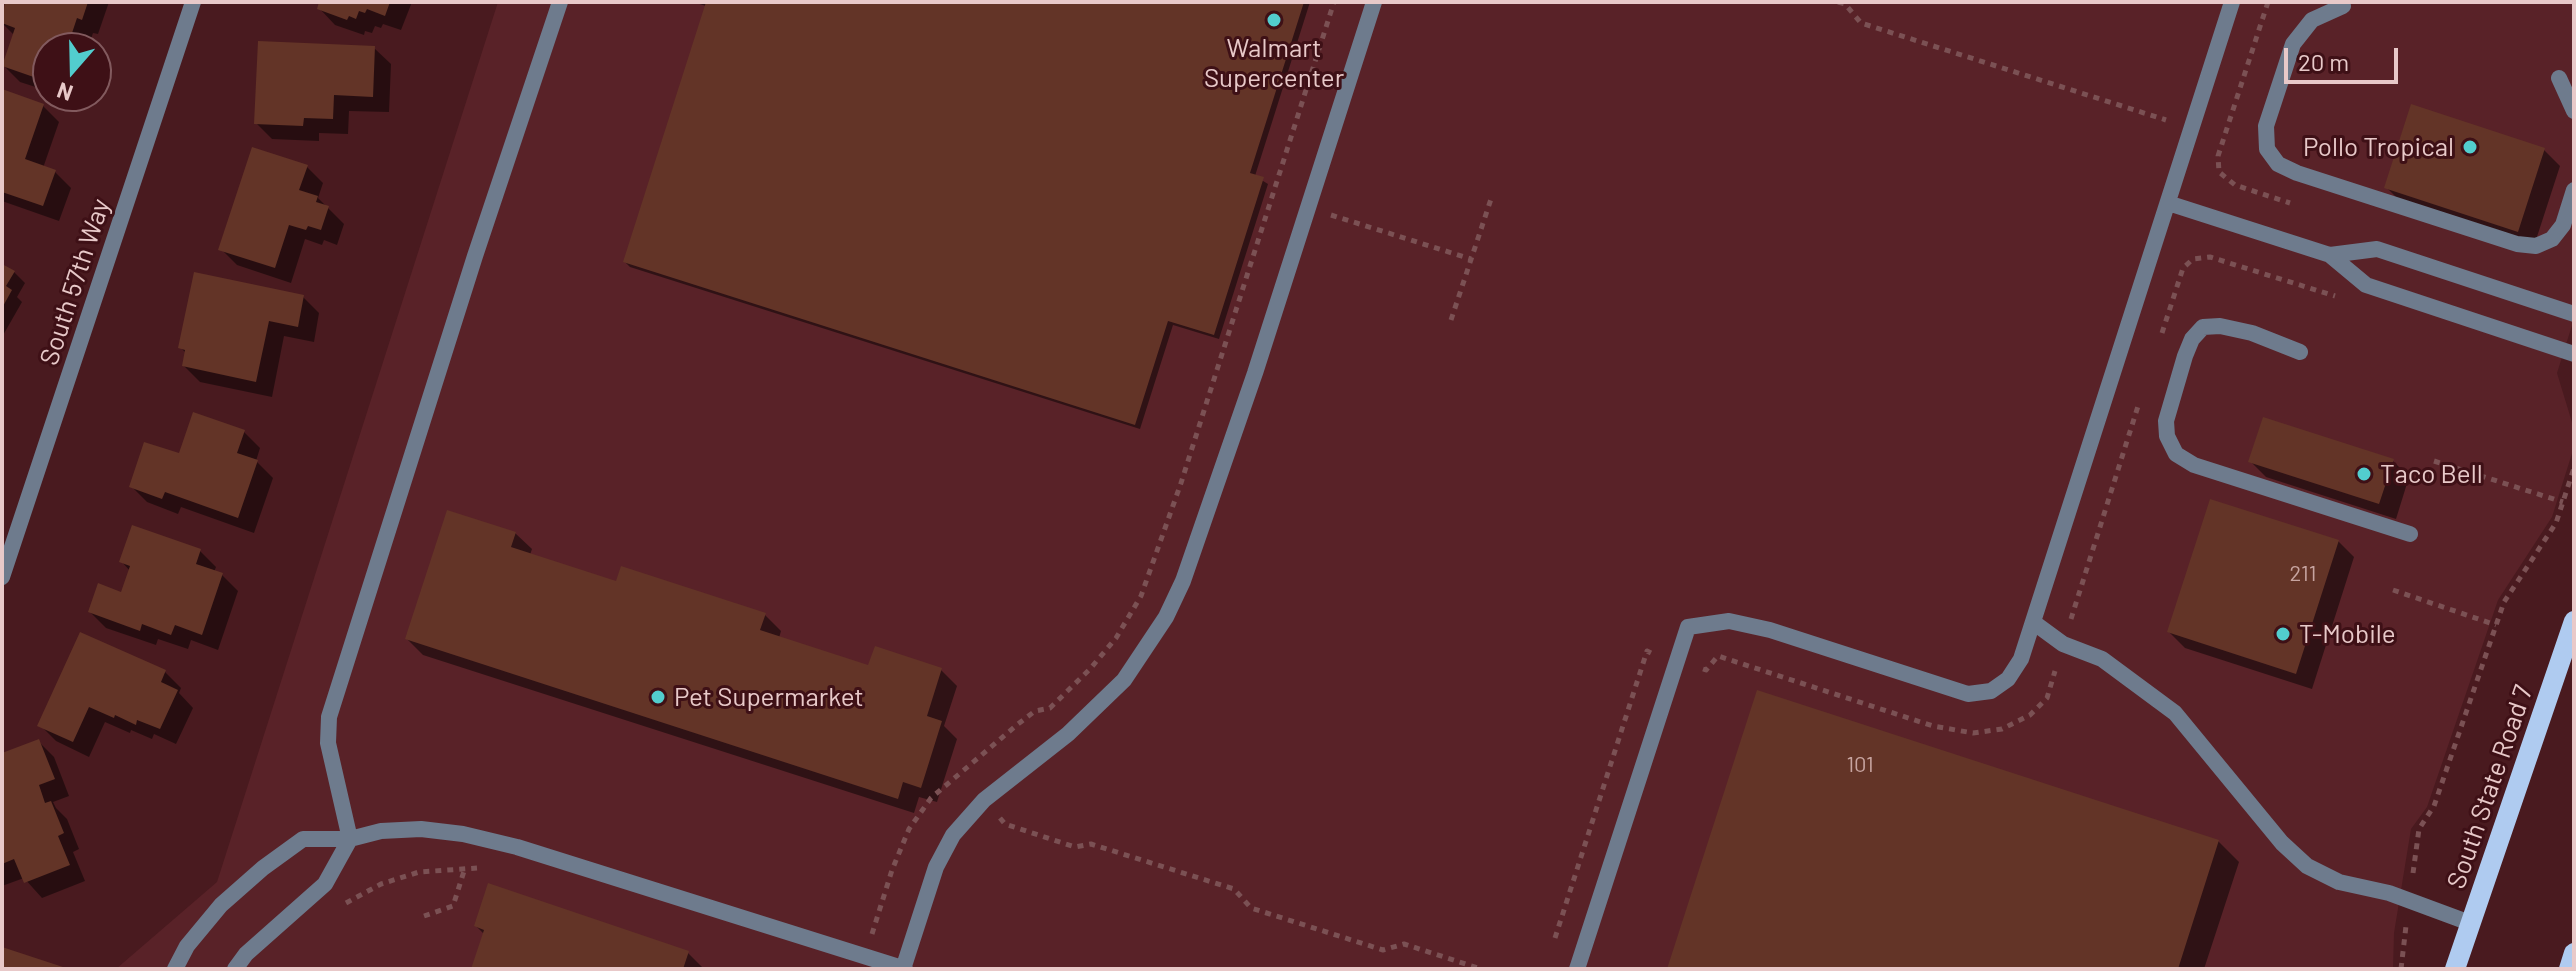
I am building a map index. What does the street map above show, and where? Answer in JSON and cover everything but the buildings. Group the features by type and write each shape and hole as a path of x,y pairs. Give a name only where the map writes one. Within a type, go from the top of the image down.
{"main road":[{"name":"South State Road 7","path":"2455,969 2574,621"},
{"path":"2569,969 2574,953"}],"street":[{"name":"South 57th Way","path":"2,577 193,2"},
{"path":"235,969 246,954 325,884 350,839 328,743 329,717 475,256 560,2"},
{"path":"175,969 187,946 221,905 263,868 303,839 350,839 381,831 421,829 463,834 517,847 904,969 936,867 953,835 984,800 1068,734 1124,680 1166,617 1183,581 1214,494 1374,2"},
{"path":"1577,969 1688,627 1729,621 1770,630 1968,694 1991,691 2008,679 2021,659 2232,2"},
{"path":"2343,6 2312,20 2293,44 2266,126 2267,149 2278,164 2297,173 2517,244 2536,246 2552,239 2563,225 2574,190"},
{"path":"2559,78 2574,111"},
{"path":"2168,203 2330,255 2366,285 2574,354"},
{"path":"2330,255 2377,249 2574,314"},
{"path":"2300,352 2252,333 2220,326 2203,327 2192,339 2185,356 2166,421 2167,436 2176,454 2194,465 2410,534"},
{"path":"2033,622 2063,644 2102,659 2175,713 2282,843 2307,866 2339,882 2389,893 2470,923"}],"path":[{"path":"865,956 892,870 909,829 931,798 1035,711 1050,708 1116,638 1141,596 1181,483 1334,2"},
{"path":"1838,2 1845,4 1861,23 2224,139"},
{"path":"1272,196 1471,259"},
{"path":"1451,320 1491,199"},
{"path":"2159,342 2183,268 2193,259 2210,257 2349,300"},
{"path":"1553,944 1647,651 1706,670 1718,656 1933,726 1973,733 2002,729 2030,715 2047,698 2140,401"},
{"path":"2434,461 2563,502"},
{"path":"2401,969 2419,829 2434,806 2504,602 2556,523 2574,468"},
{"path":"2393,590 2496,625"},
{"path":"960,773 1005,824 1075,847 1091,844 1234,889 1251,908 1383,950 1404,944 1481,969"},
{"path":"424,916 453,906 465,868"},
{"path":"336,911 381,884 419,872 491,868"}],"shaded area":[{"path":"498,2 2574,2 2574,319 2557,373 2574,429 2574,447 2552,517 2498,600 2427,807 2411,829 2394,933 2393,969 116,969 217,882"}],"place":[{"name":"Walmart Supercenter","path":"1274,20"},
{"name":"Pollo Tropical","path":"2470,147"},
{"name":"Taco Bell","path":"2364,474"},
{"name":"T-Mobile","path":"2283,634"},
{"name":"Pet Supermarket","path":"658,697"}]}
